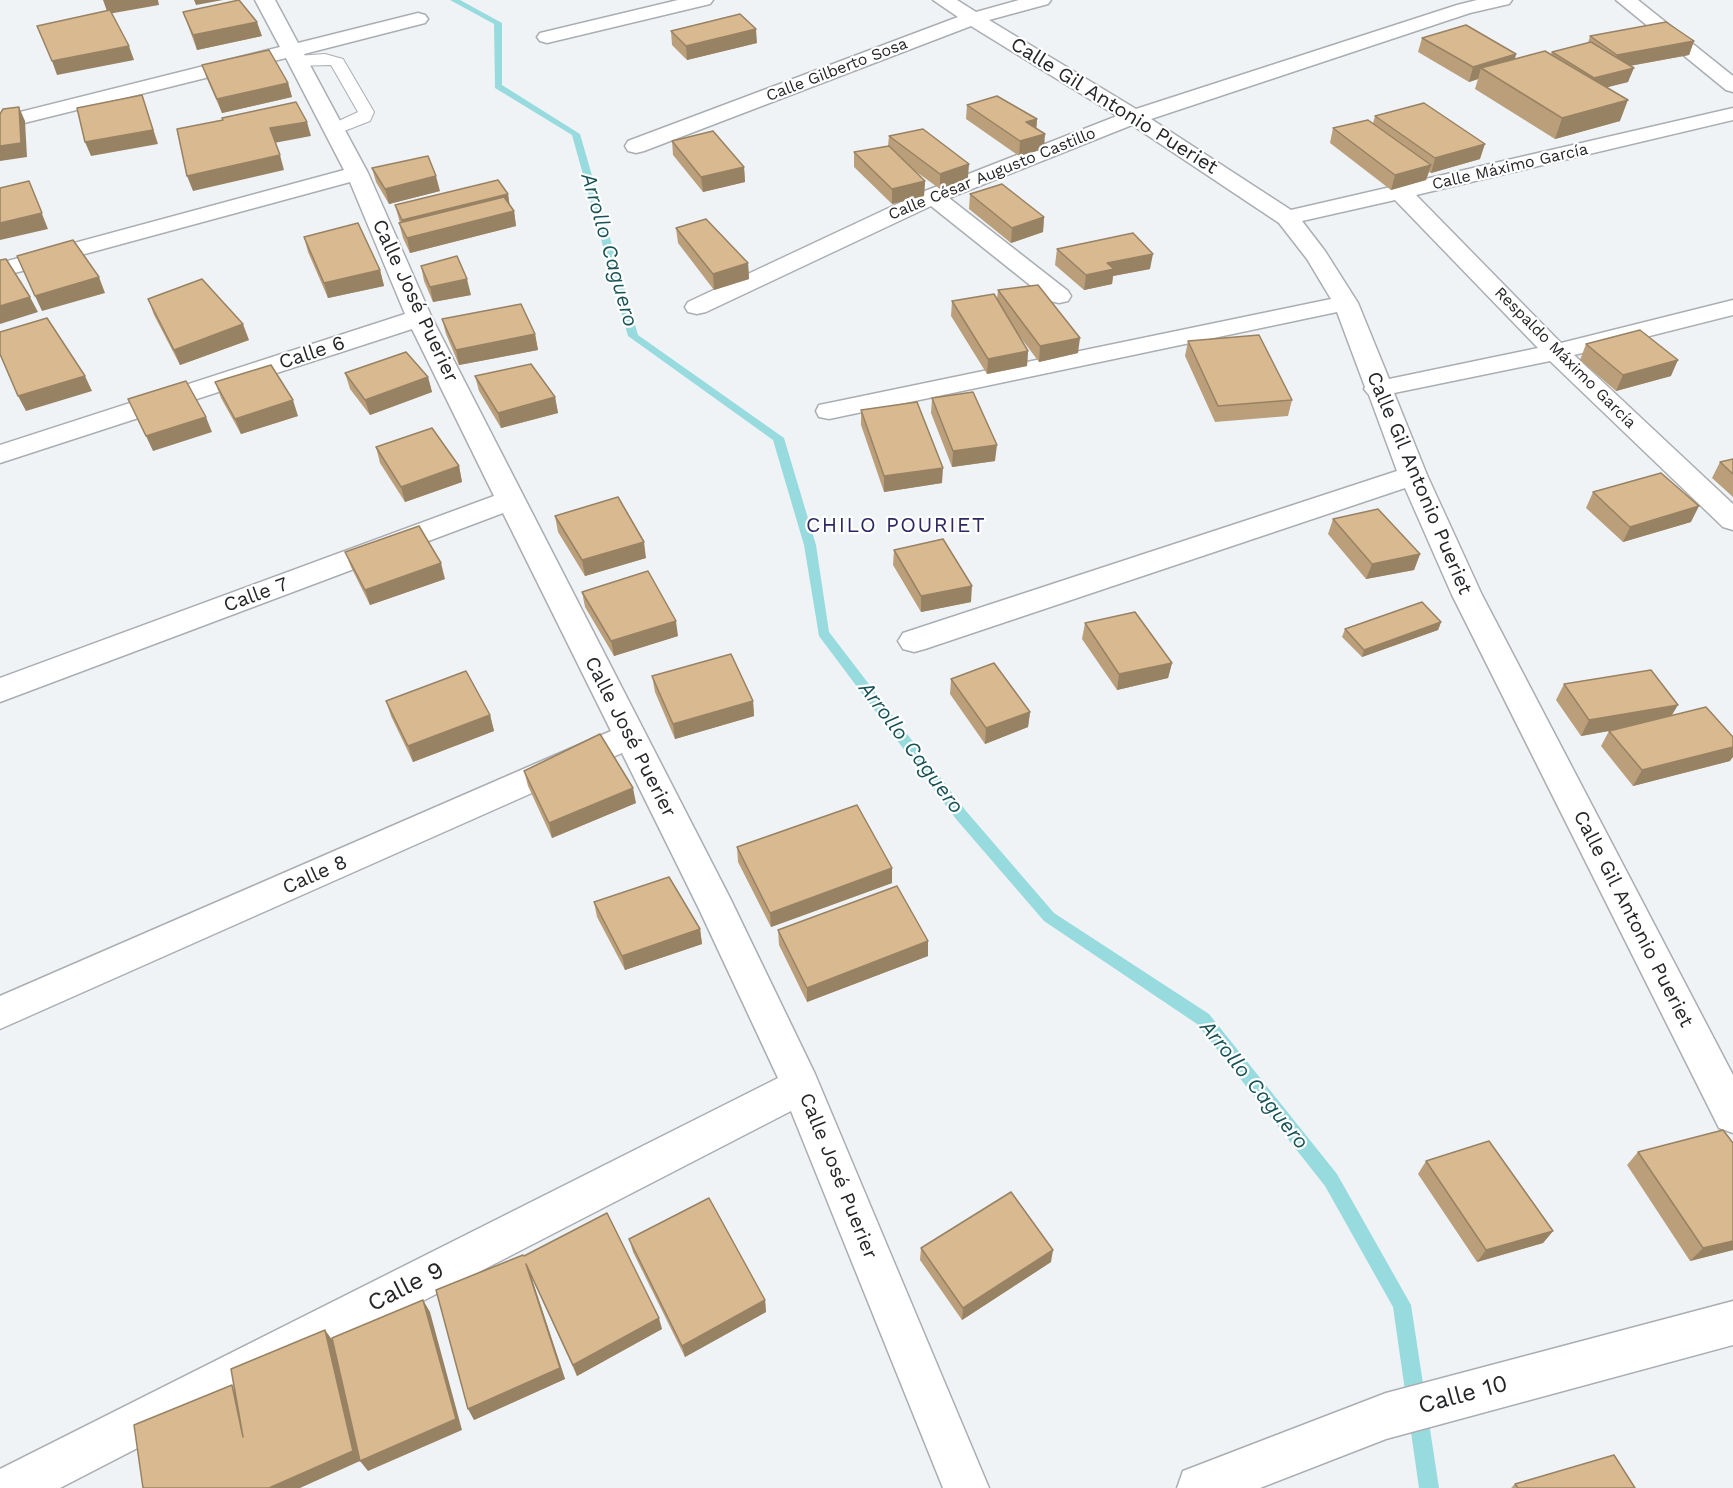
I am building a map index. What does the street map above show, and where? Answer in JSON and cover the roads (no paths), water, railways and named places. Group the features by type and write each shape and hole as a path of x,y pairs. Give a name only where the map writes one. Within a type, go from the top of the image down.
{"street":[{"name":"Calle José Puerier","path":"265,0 357,173 419,318 717,909 801,1086 966,1488"},
{"path":"547,37 703,0"},
{"name":"Calle Gil Antonio Pueriet","path":"943,0 1134,117 1287,218 1317,256 1346,303 1377,389 1467,595 1733,1115"},
{"name":"Calle Gilberto Sosa","path":"636,146 974,18 1041,0"},
{"path":"1440,0 1464,9"},
{"name":"Calle César Augusto Castillo","path":"697,307 933,196 1134,117 1464,9 1502,0"},
{"path":"1626,0 1733,86"},
{"path":"0,123 294,56 418,19"},
{"name":"Calle Máximo García","path":"1287,218 1733,114"},
{"path":"0,270 357,173"},
{"name":"Respaldo Máximo García","path":"1401,193 1556,352 1733,520"},
{"path":"933,196 1059,296"},
{"path":"829,411 1346,303"},
{"path":"1377,389 1556,352 1733,307"},
{"name":"Calle 6","path":"0,453 419,318"},
{"path":"914,640 1413,475"},
{"name":"Calle 7","path":"0,690 511,500"},
{"name":"Calle 8","path":"0,1013 630,736"},
{"name":"Calle 9","path":"11,1488 801,1086"},
{"name":"Calle 10","path":"1200,1488 1386,1416 1733,1323"}],"waterway":[{"name":"Arrollo Caguero","path":"454,0 498,23 498,86 576,134 633,336 778,438 810,545 823,633 961,815 1049,917 1203,1019 1331,1180 1402,1305 1429,1488"}],"district":[{"name":"CHILO POURIET","path":"896,526"}]}
